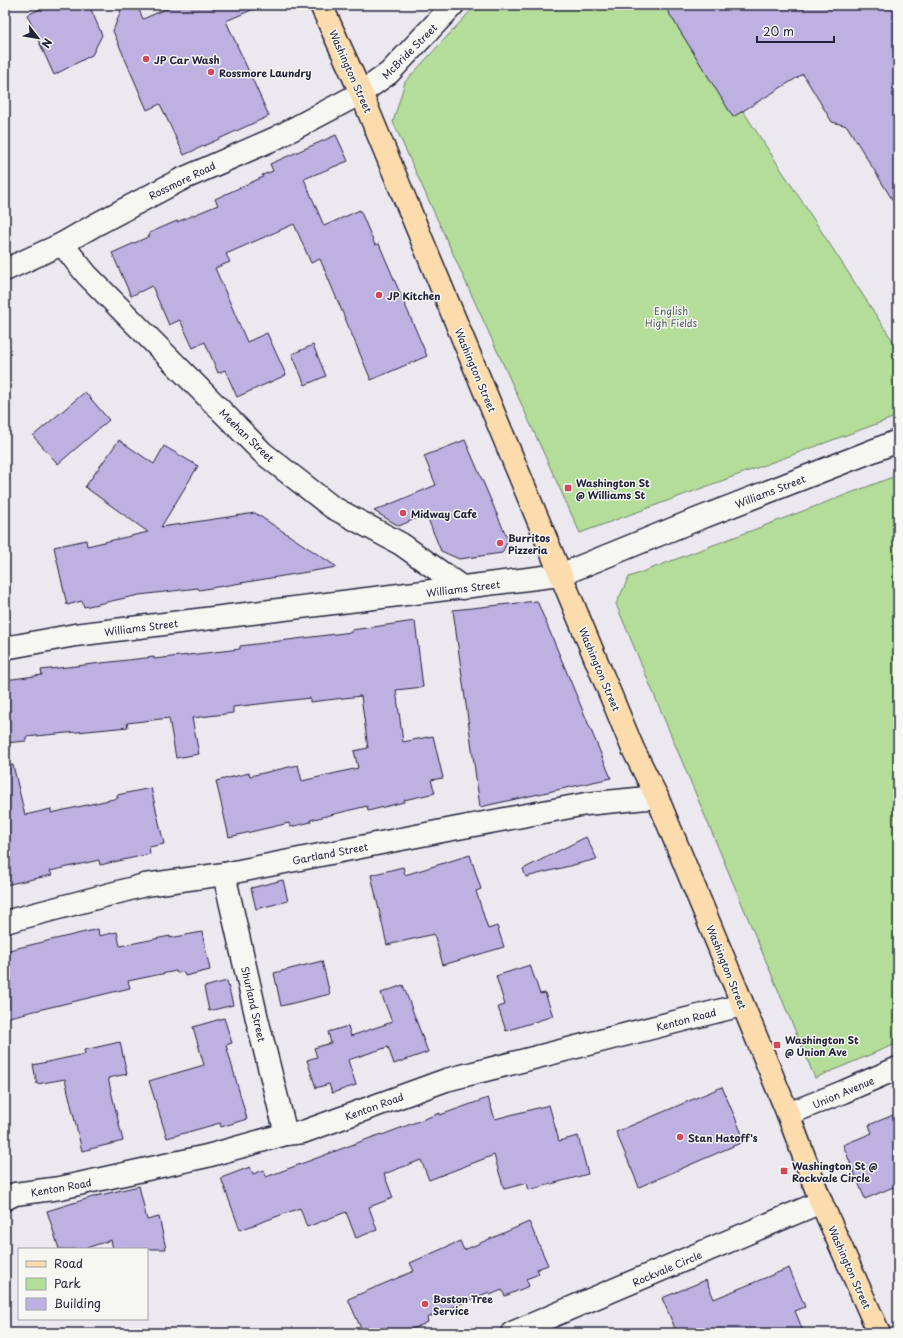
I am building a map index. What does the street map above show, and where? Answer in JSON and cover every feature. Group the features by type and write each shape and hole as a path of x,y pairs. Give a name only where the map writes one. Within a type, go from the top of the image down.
{"main road":[{"name":"Washington Street","path":"322,5 361,93 633,749 657,798 788,1114 821,1202 879,1333"}],"street":[{"name":"McBride Street","path":"361,93 389,73 453,5"},
{"name":"Rossmore Road","path":"5,270 62,244 180,180 276,138 361,93"},
{"name":"Meehan Street","path":"62,244 88,275 263,453 332,507 401,544 463,588"},
{"name":"Williams Street","path":"5,648 75,635 560,575 680,526 898,442"},
{"name":"Gartland Street","path":"5,922 145,885 224,874 586,804 657,798"},
{"name":"Shurland Street","path":"224,874 257,1018 286,1134"},
{"name":"Kenton Road","path":"5,1199 14,1194 60,1188 207,1156 286,1134 303,1132 446,1080 742,1004"},
{"name":"Union Avenue","path":"788,1114 898,1068"},
{"name":"Rockvale Circle","path":"512,1333 821,1202"}],"green space":[{"name":"English High Fields","path":"476,5 674,5 898,349 898,416 580,533 393,122 405,82"},
{"path":"898,475 898,1043 815,1078 616,604 629,577"}],"building":[{"path":"49,5 89,5 102,35 92,55 54,75 27,15"},
{"path":"123,5 137,5 143,19 175,5 263,5 226,21 269,116 184,155 160,104 147,110 113,31"},
{"path":"664,5 898,5 898,209 847,126 832,122 803,74 733,117"},
{"path":"336,135 348,161 304,179 324,226 360,210 375,245 379,244 427,356 371,380 320,259 311,263 294,224 226,254 230,262 215,268 247,342 267,333 286,375 237,397 225,370 218,373 205,342 193,348 180,320 169,325 152,286 131,296 112,253 150,236 149,233 218,205 215,199 273,171 270,164"},
{"path":"313,345 326,376 305,385 292,354"},
{"path":"85,392 109,420 58,464 33,436"},
{"path":"119,440 154,464 164,446 198,466 161,527 255,513 337,567 199,590 198,588 139,595 84,607 82,601 67,605 54,547 86,540 87,546 148,532 85,487"},
{"name":"Midway Cafe","path":"465,440 508,540 502,553 459,559 441,551 426,514 399,526 374,511 436,485 424,456"},
{"path":"537,601 611,778 480,807 453,610"},
{"path":"415,621 423,687 396,690 403,742 433,736 443,778 431,780 435,793 404,800 404,802 368,811 367,806 310,820 311,822 290,827 289,823 229,837 216,781 249,773 250,776 298,765 302,781 358,768 354,751 368,748 361,696 310,702 310,698 233,707 233,713 192,718 199,754 176,758 169,718 127,723 128,727 26,737 26,741 5,743 5,680 42,675 41,670 240,649 240,646 352,632 352,630"},
{"path":"13,765 25,815 51,809 51,813 118,798 117,795 151,788 164,844 149,847 150,854 100,865 99,860 50,871 52,875 5,885 5,766"},
{"path":"586,837 597,859 526,877 523,869"},
{"path":"470,855 481,889 476,891 488,929 497,926 504,947 443,965 434,934 387,945 371,875 403,867 405,875"},
{"path":"283,880 288,901 256,909 251,888"},
{"path":"98,929 99,936 117,932 120,946 170,936 170,938 202,932 210,970 185,976 184,972 177,973 176,971 128,981 130,988 5,1018 5,951"},
{"path":"322,961 330,994 281,1006 274,973"},
{"path":"530,965 540,994 545,993 553,1016 506,1031 498,1007 505,1005 496,976"},
{"path":"227,981 233,1005 209,1011 204,987"},
{"path":"403,985 428,1052 394,1064 388,1047 348,1060 356,1085 332,1093 329,1084 316,1088 307,1060 317,1057 314,1048 331,1043 328,1032 348,1026 351,1036 392,1022 381,993"},
{"path":"224,1018 232,1043 226,1045 247,1119 221,1127 220,1123 167,1138 149,1081 204,1065 193,1027"},
{"path":"120,1042 127,1074 108,1078 123,1141 82,1151 65,1079 37,1084 33,1065 85,1054 84,1050"},
{"name":"Stan Hatoff's","path":"722,1087 745,1141 639,1187 616,1132"},
{"path":"488,1098 495,1119 549,1105 559,1141 578,1136 588,1174 529,1190 527,1183 504,1189 494,1155 429,1180 421,1160 384,1174 393,1198 369,1207 377,1230 356,1238 346,1212 307,1227 300,1208 240,1230 221,1178 250,1167 253,1174 264,1170 266,1177 440,1113 440,1115"},
{"path":"898,1113 898,1185 865,1199 843,1145 872,1133 869,1125"},
{"path":"139,1186 147,1220 159,1217 166,1249 113,1248 111,1240 86,1248 59,1248 47,1211 96,1196"},
{"path":"529,1222 548,1265 537,1269 539,1274 526,1279 529,1286 505,1296 502,1290 490,1295 489,1292 427,1318 428,1322 404,1333 363,1333 348,1299 414,1271 410,1263 460,1241 464,1250"},
{"path":"789,1268 805,1307 795,1311 804,1333 677,1333 662,1298 706,1280 714,1299"}],"place":[{"name":"JP Car Wash","path":"146,59"},
{"name":"Rossmore Laundry","path":"211,72"},
{"name":"JP Kitchen","path":"379,295"},
{"name":"Washington St @ Williams St","path":"568,488"},
{"name":"Midway Cafe","path":"403,513"},
{"name":"Burritos Pizzeria","path":"500,543"},
{"name":"Washington St @ Union Ave","path":"777,1045"},
{"name":"Stan Hatoff's","path":"680,1137"},
{"name":"Washington St @ Rockvale Circle","path":"784,1171"},
{"name":"Boston Tree Service","path":"425,1304"}]}
